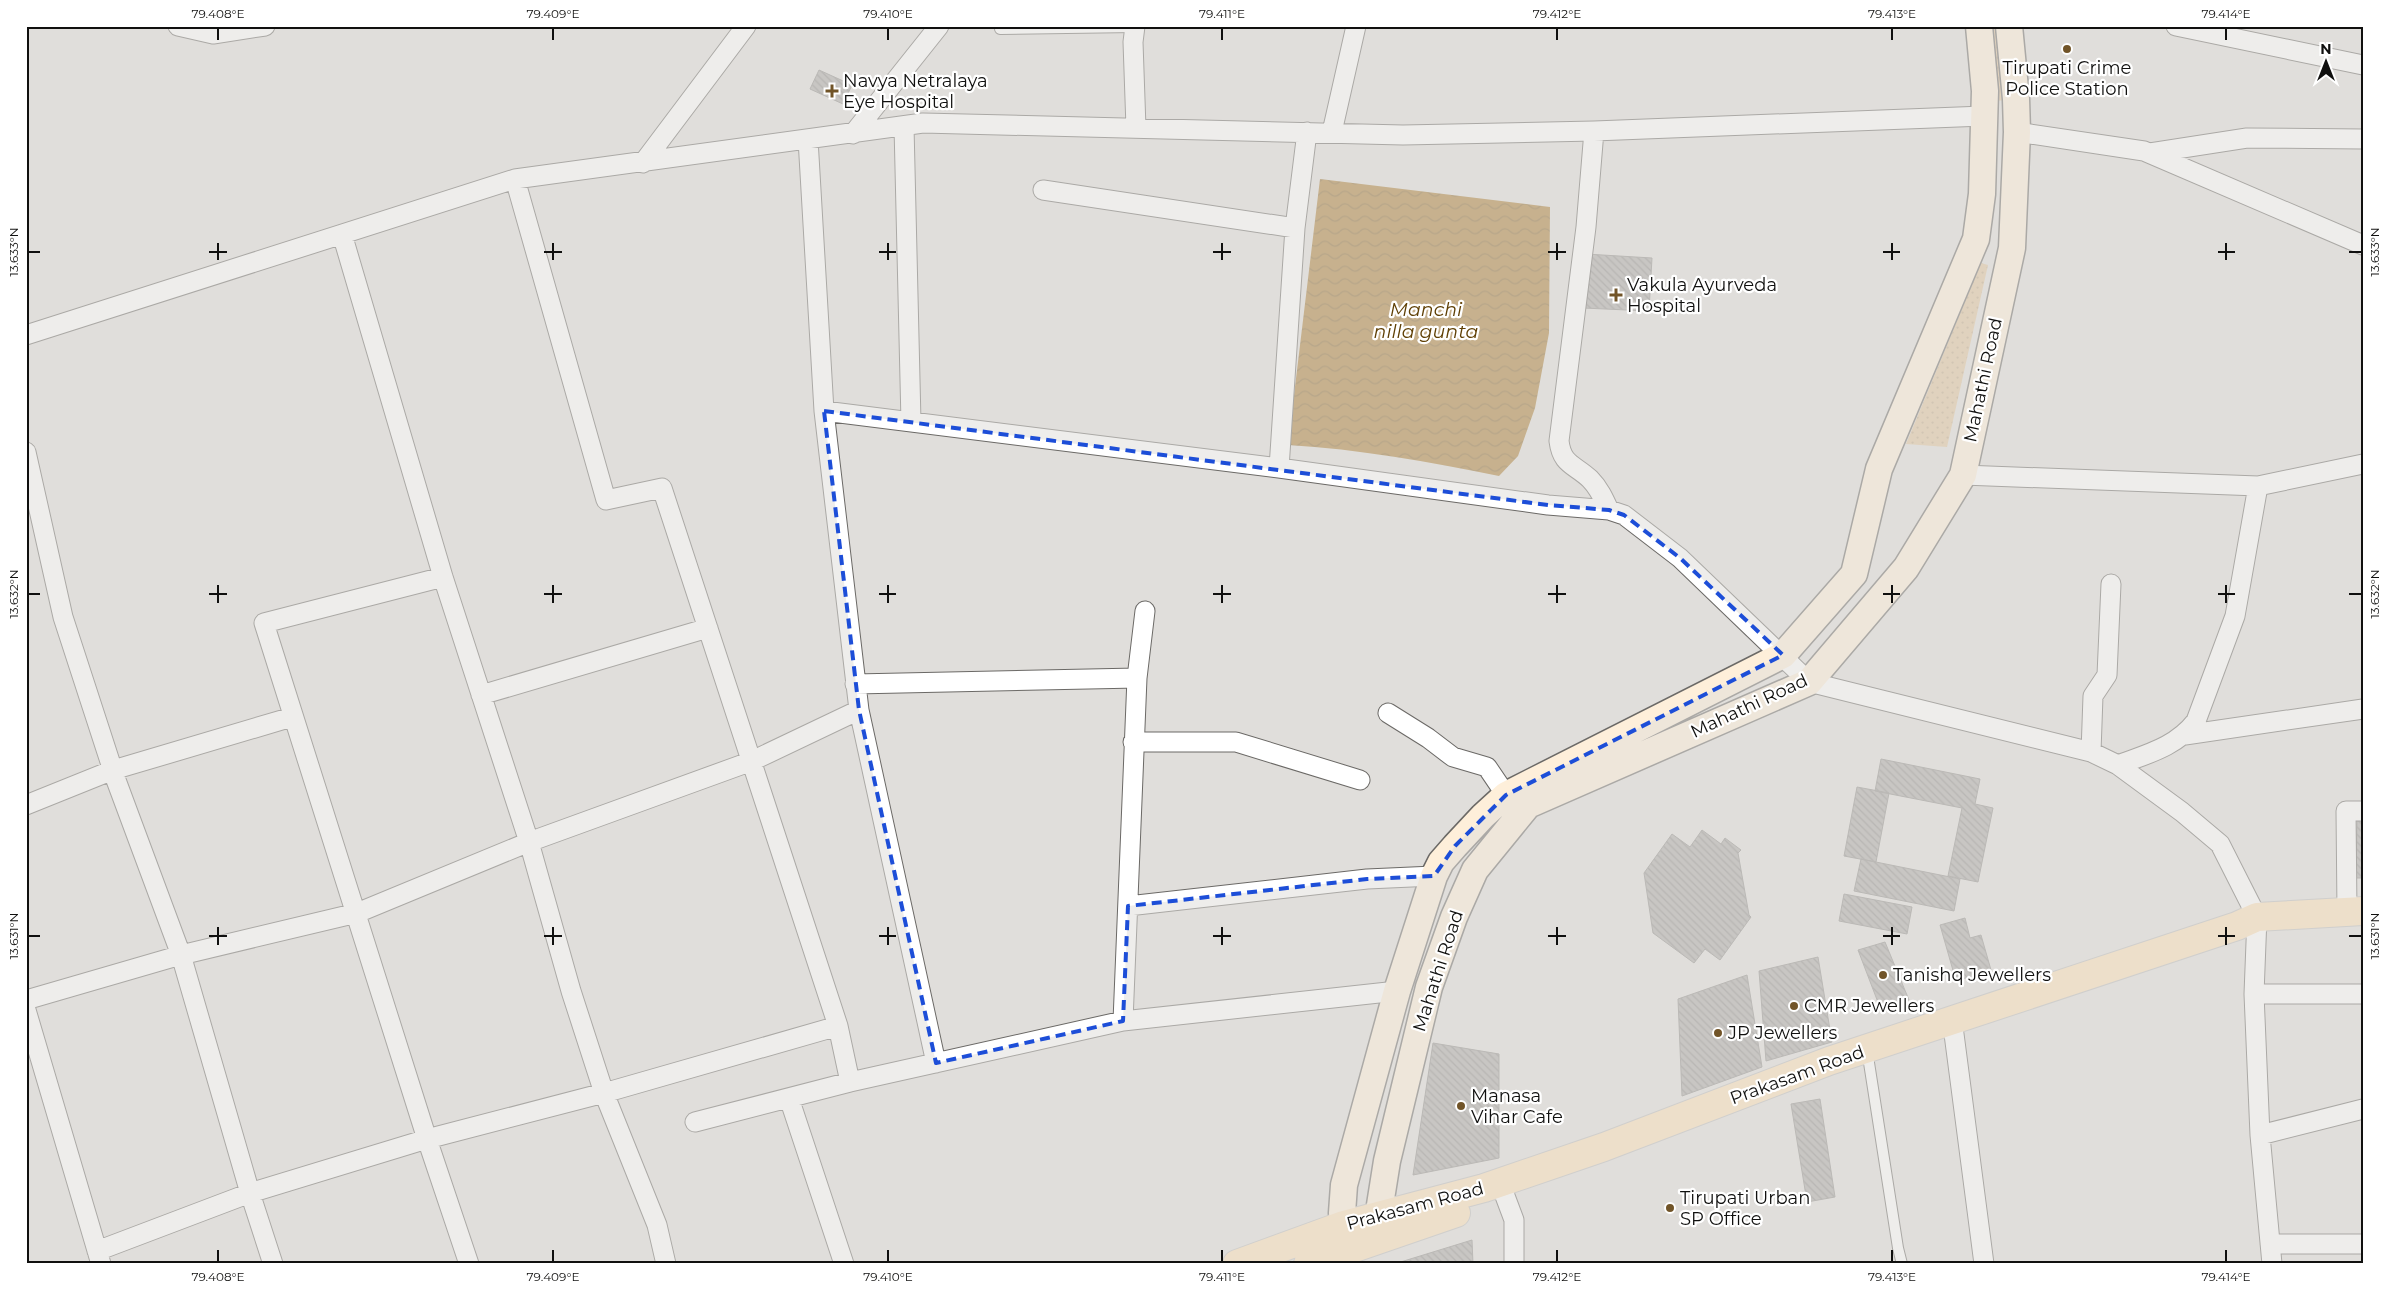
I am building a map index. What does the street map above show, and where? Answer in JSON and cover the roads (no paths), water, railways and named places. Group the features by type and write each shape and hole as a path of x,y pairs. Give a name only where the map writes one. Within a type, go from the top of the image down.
{"main road":[{"name":"Prakasam Road","path":"1382,1227 1484,1188 1869,1057 2237,926 2358,916"},
{"name":"Prakasam Road","path":"1237,1264 1505,1196 1650,1148 1869,1057 1954,1034 2256,925"},
{"name":"Prakasam Road","path":"1308,1264 1346,1237"}],"street":[{"path":"178,26 213,34 265,26"},
{"path":"643,163 746,26"},
{"path":"853,134 940,26"},
{"path":"1332,132 1356,26"},
{"name":"Mahathi Road","path":"1346,1237 1341,1202 1344,1185 1397,991 1434,876 1442,862 1483,816 1506,795 1783,655 1854,574 1879,469 1976,239 1982,194 1985,91 1979,26"},
{"name":"Mahathi Road","path":"1382,1227 1382,1190 1387,1161 1429,987 1454,916 1475,870 1528,805 1809,682 1906,568 1963,475 2012,248 2017,132 2009,26"},
{"path":"2176,26 2363,65"},
{"path":"1135,27 1133,42 1136,128"},
{"path":"26,335 515,179 853,134 923,122 1403,134 1594,131 1984,116"},
{"path":"904,126 911,422"},
{"path":"1594,131 1586,227 1559,441 1561,454 1565,460 1590,479 1599,489 1609,510"},
{"path":"1279,468 1294,228 1306,132"},
{"path":"2017,132 2150,153 2363,245"},
{"path":"2150,153 2247,138 2363,139"},
{"path":"808,139 824,411 855,684 859,710 936,1063"},
{"path":"515,179 606,500 662,488 785,869 838,1026 850,1082"},
{"path":"1043,190 1294,228"},
{"path":"342,234 443,577 529,842 571,992 604,1094 657,1225 666,1264"},
{"path":"824,411 1279,468 1548,505 1609,510 1624,515 1680,558 1809,682 2091,752 2118,765 2182,812 2220,844 2256,925 2254,994 2260,1134 2272,1264"},
{"path":"26,452 63,617 113,770 181,954 250,1193 273,1264"},
{"path":"1963,475 2258,486 2363,464"},
{"path":"2185,736 2196,722 2235,616 2258,486"},
{"path":"443,577 264,623 292,717 357,913 427,1139 469,1264"},
{"path":"2091,752 2093,696 2107,675 2110,584"},
{"path":"1123,1021 1133,742 1137,678 1145,611"},
{"path":"481,695 708,628"},
{"path":"855,684 1137,678"},
{"path":"2118,765 2169,745 2185,736 2363,709"},
{"path":"26,1000 181,954 357,913 529,842 752,762 859,710"},
{"path":"1388,713 1428,738 1453,757 1487,767 1506,795"},
{"path":"26,805 113,770 292,717"},
{"path":"1133,742 1236,742 1360,780"},
{"path":"2358,916 2346,811 2363,811"},
{"path":"1128,906 1368,879 1434,876"},
{"path":"695,1122 850,1082 1123,1021 1397,991"},
{"path":"2254,994 2363,994"},
{"path":"26,1010 99,1257 250,1193 427,1139 604,1094 838,1026"},
{"path":"1954,1034 1984,1264"},
{"path":"789,1098 844,1264"},
{"path":"2260,1134 2363,1109"},
{"path":"1505,1196 1514,1220 1514,1264"},
{"path":"2270,1244 2363,1244"}],"lane":[{"path":"1000,30 1135,27"},
{"path":"1869,1057 1902,1264"}],"water":[{"name":"Manchi nilla gunta","path":"1320,179 1550,207 1549,333 1535,408 1518,456 1499,476 1368,453 1288,445"}],"place":[{"name":"Tirupati Crime Police Station","path":"2067,49"},
{"name":"Navya Netralaya Eye Hospital","path":"832,91"},
{"name":"Vakula Ayurveda Hospital","path":"1616,295"},
{"name":"Tanishq Jewellers","path":"1883,975"},
{"name":"CMR Jewellers","path":"1794,1006"},
{"name":"JP Jewellers","path":"1718,1033"},
{"name":"Manasa Vihar Cafe","path":"1461,1106"},
{"name":"Tirupati Urban SP Office","path":"1670,1208"}]}
